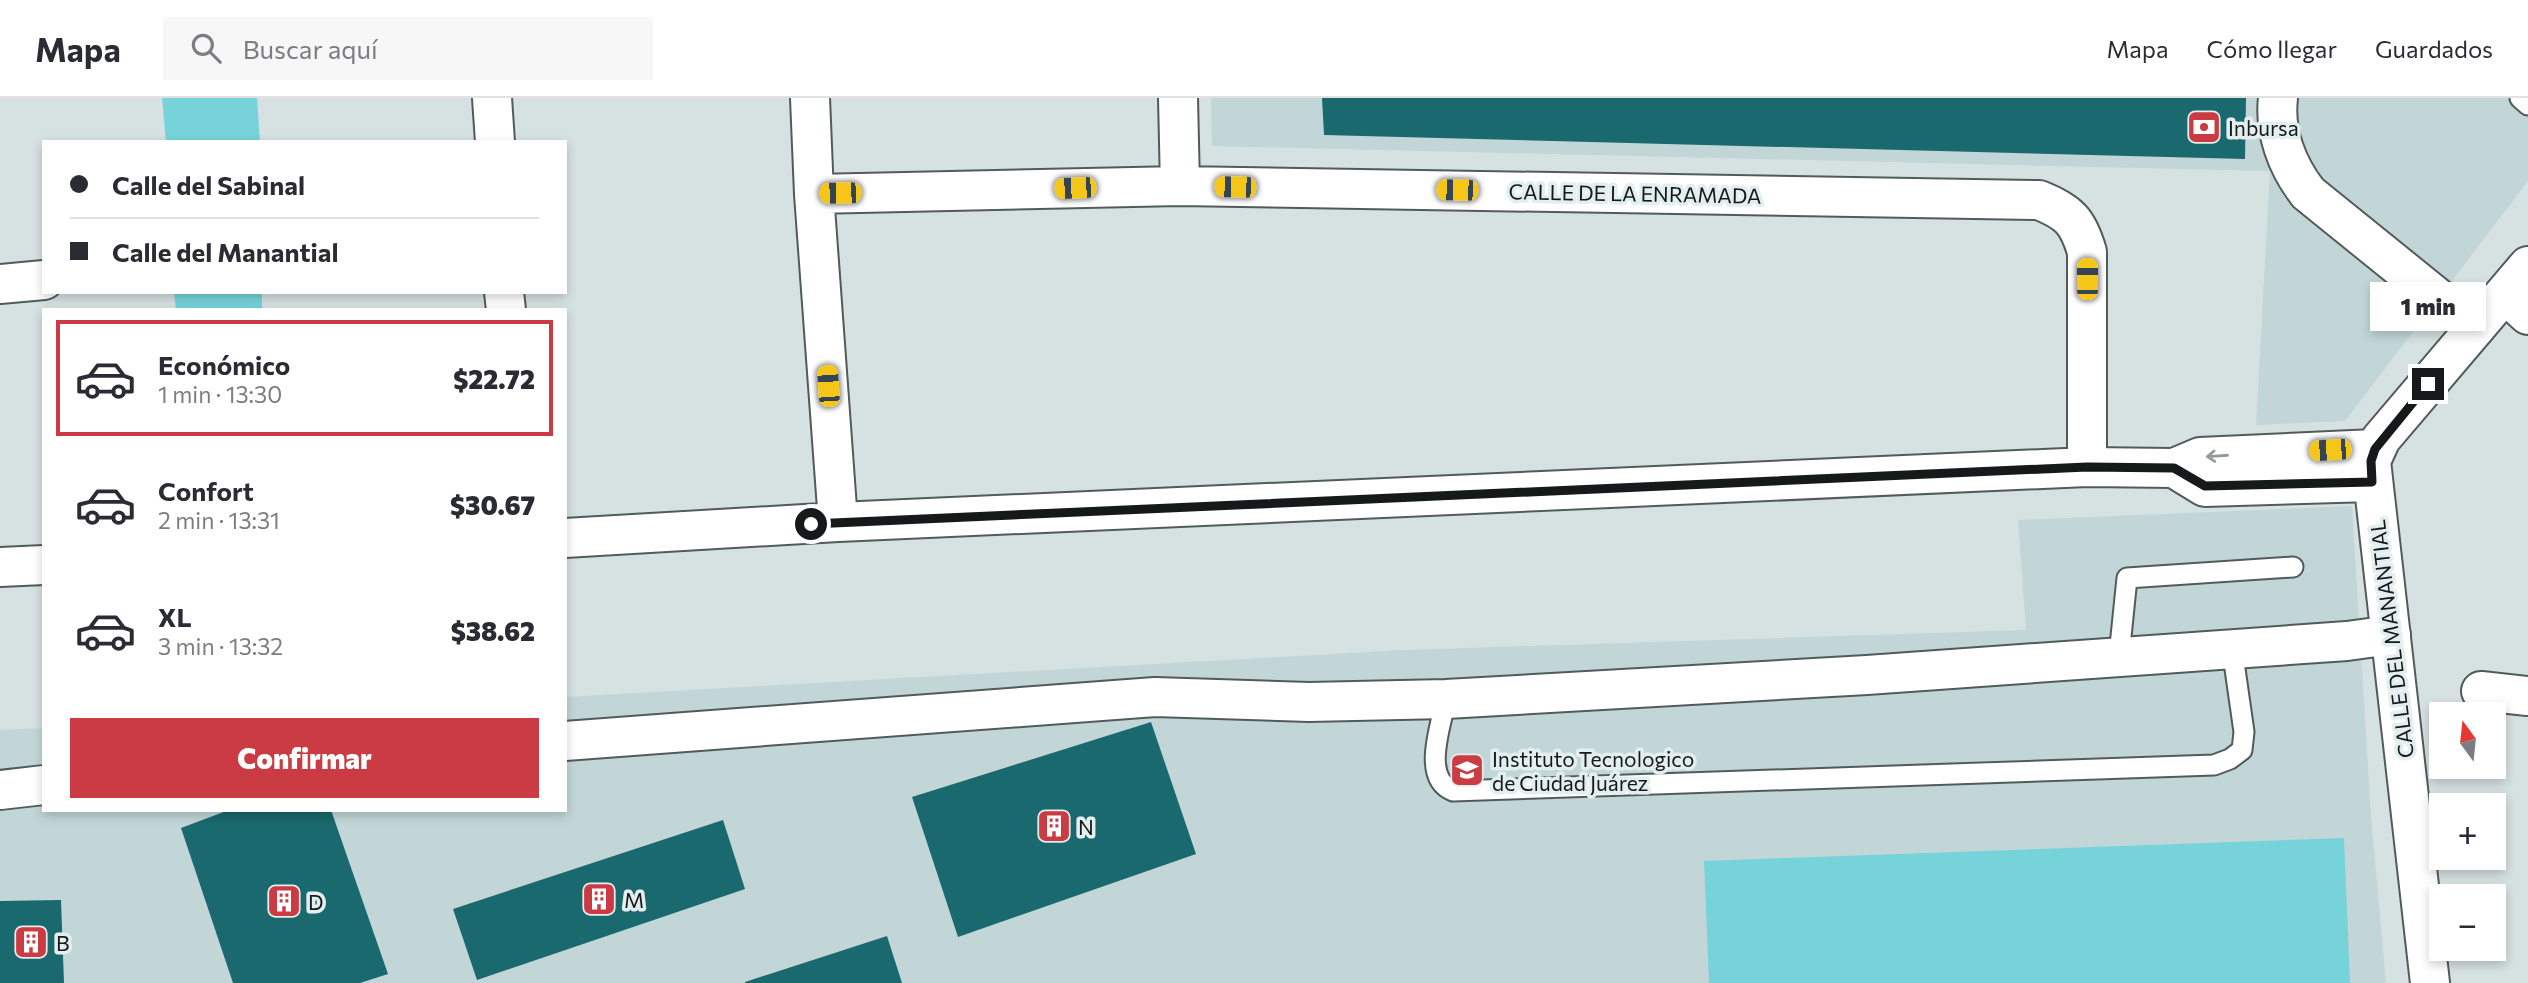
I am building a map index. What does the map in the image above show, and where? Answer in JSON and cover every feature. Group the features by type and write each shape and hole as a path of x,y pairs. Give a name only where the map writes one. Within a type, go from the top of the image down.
{"street":[{"path":"492,98 495,140"},
{"path":"810,98 814,194 838,522"},
{"path":"1178,98 1180,186"},
{"path":"2278,98 2276,114 2284,149 2292,172 2308,193 2475,328"},
{"name":"CALLE DE LA ENRAMADA","path":"814,194 1180,186 2039,200 2060,209 2073,220 2081,231 2087,252 2087,467"},
{"path":"0,284 42,280"},
{"path":"567,538 838,522 2087,467 2174,468 2205,486 2373,465 2475,328 2520,292"},
{"name":"CALLE DEL MANANTIAL","path":"2373,465 2430,983"},
{"path":"0,567 42,565"},
{"path":"567,741 1155,697 1309,702 1446,699 1853,676 2347,641 2391,635"},
{"path":"2481,691 2528,696"},
{"path":"0,790 42,785"}],"lane":[{"path":"2520,98 2528,105"},
{"path":"2119,656 2127,578 2293,566"},
{"path":"1446,699 1435,769 1444,787 1453,791 2214,765 2230,759 2242,750 2244,732 2232,648"}],"shaded area":[{"path":"162,98 257,98 260,140 166,140"},
{"path":"1211,98 2528,98 2528,181 2345,421 2256,425 2270,171 1212,146"},
{"path":"174,294 262,294 262,308 176,308"},
{"name":"Instituto Tecnologico de Ciudad Juárez","path":"2352,506 2371,817 2386,983 0,983 0,730 42,728 42,812 567,812 567,697 1404,650 2026,630 2018,520"},
{"path":"2344,838 2350,983 1709,983 1704,861"}],"building":[{"path":"1322,98 2246,98 2245,159 1324,135"},
{"name":"N","path":"1151,722 1196,854 958,937 912,797"},
{"name":"D","path":"224,812 332,812 388,974 360,983 233,983 181,828"},
{"name":"M","path":"723,820 745,889 477,980 453,909"},
{"name":"B","path":"61,900 64,983 0,983 0,901"},
{"path":"887,936 902,983 745,983 745,982"}],"place":[{"name":"Inbursa","path":"2204,127"},
{"name":"Instituto Tecnologico de Ciudad Juárez","path":"1467,770"},
{"name":"N","path":"1054,826"},
{"name":"M","path":"599,899"},
{"name":"D","path":"284,901"},
{"name":"B","path":"31,942"}],"route":[{"path":"811,524 2087,467 2174,468 2205,486 2372,482 2371,461 2375,449 2428,384"}]}
